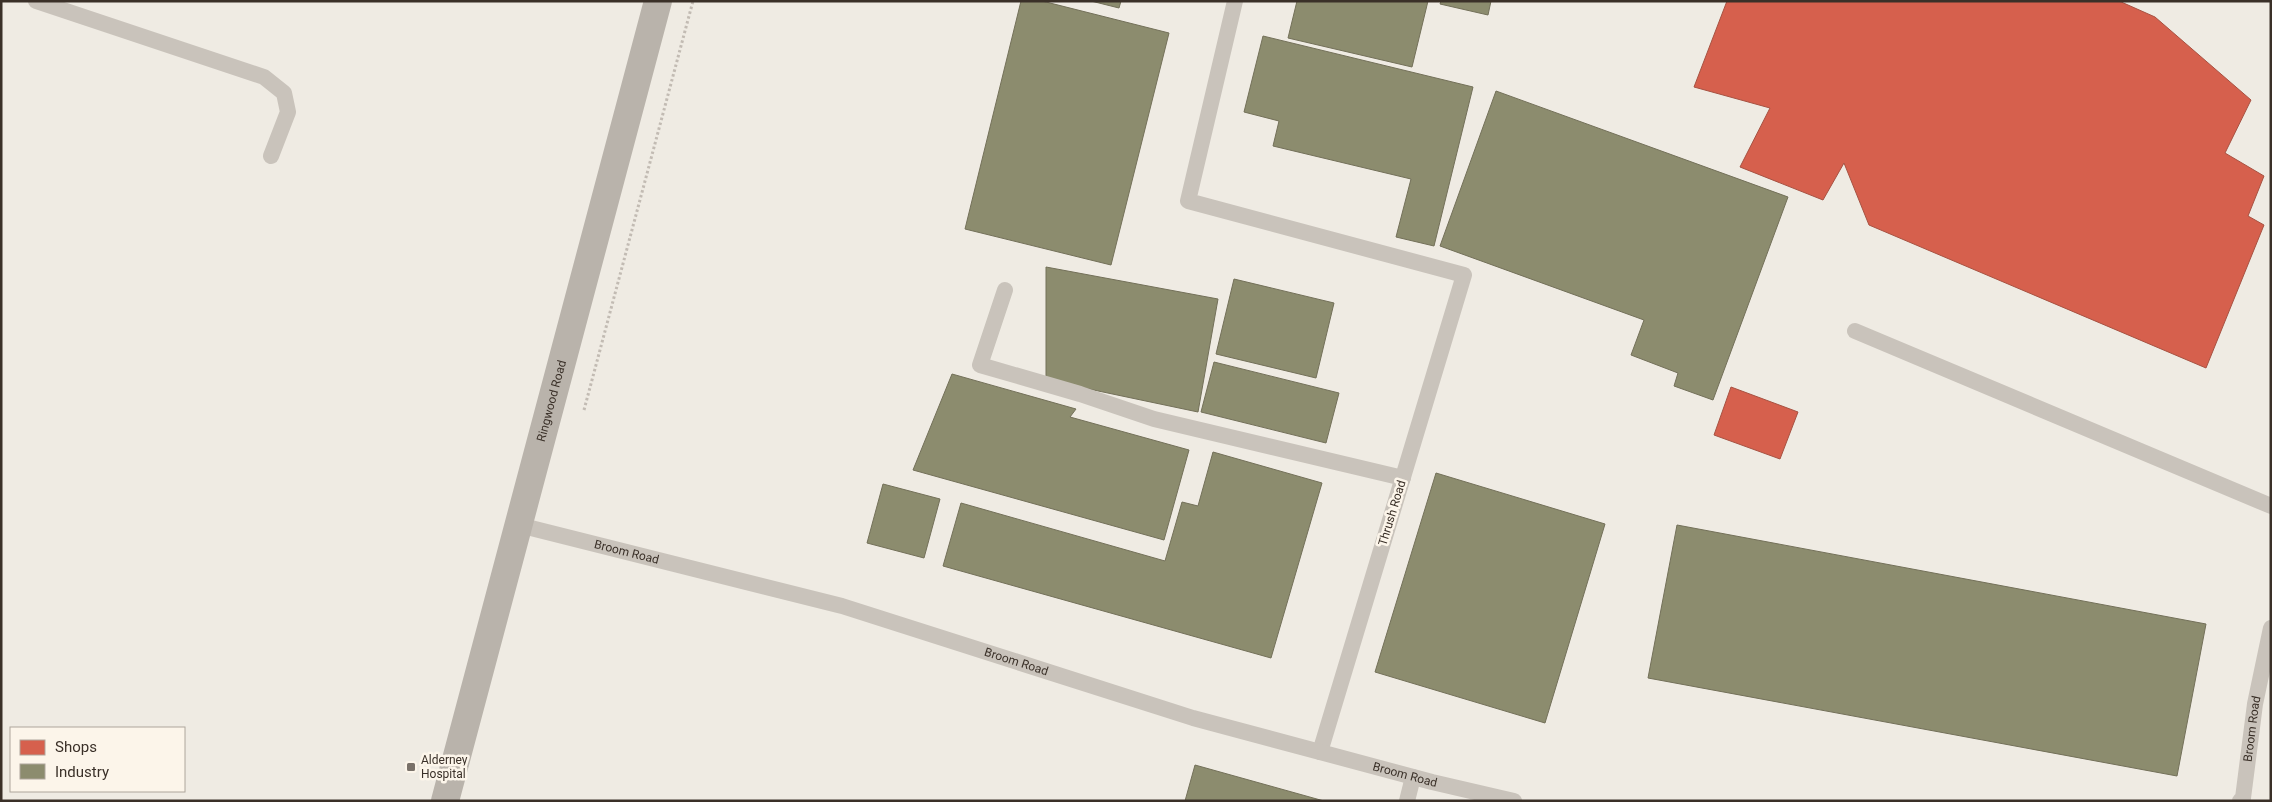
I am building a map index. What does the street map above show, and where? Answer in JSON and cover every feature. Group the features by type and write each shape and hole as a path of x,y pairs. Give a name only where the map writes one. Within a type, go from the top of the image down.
{"main road":[{"name":"Ringwood Road","path":"445,801 658,1"}],"lane":[{"path":"36,1 264,77 284,93 288,112 271,156"},
{"name":"Thrush Road","path":"1235,1 1188,202 1464,275 1320,752"},
{"path":"1005,290 980,365 1080,394 1154,419 1403,478"},
{"path":"1855,331 2271,506"},
{"name":"Broom Road","path":"519,525 842,606 1193,718 1412,777 1514,801"},
{"name":"Broom Road","path":"2240,801 2243,798 2255,704 2271,628"},
{"path":"1407,801 1412,777"}],"building: Shops":[{"path":"1727,1 2119,1 2155,17 2251,100 2225,153 2264,176 2248,216 2264,225 2206,368 1869,225 1844,163 1823,200 1740,167 1770,108 1694,87"},
{"path":"1731,387 1798,412 1780,459 1714,435"}],"building: Industry":[{"path":"1021,1 1042,1 1169,33 1111,265 965,229"},
{"path":"1091,1 1121,1 1119,8"},
{"path":"1297,1 1428,1 1412,67 1288,38"},
{"path":"1441,1 1491,1 1488,15 1440,4"},
{"path":"1263,36 1473,87 1434,246 1396,237 1411,179 1273,146 1279,121 1244,112"},
{"path":"1496,91 1788,197 1713,400 1674,386 1678,373 1631,355 1644,320 1440,246"},
{"path":"1046,267 1218,299 1198,412 1046,380"},
{"path":"1234,279 1334,303 1316,378 1216,354"},
{"path":"1214,362 1339,393 1326,443 1201,412"},
{"path":"952,374 1076,409 1070,417 1189,450 1164,540 913,470"},
{"path":"1213,452 1322,483 1271,658 943,566 961,503 1165,561 1182,502 1198,506"},
{"path":"1436,473 1605,524 1545,723 1375,672"},
{"path":"883,484 940,499 924,558 867,543"},
{"path":"1677,525 2206,624 2177,776 1648,678"},
{"path":"1195,765 1324,801 1185,801"}],"place":[{"name":"Alderney Hospital","path":"411,767"}]}
